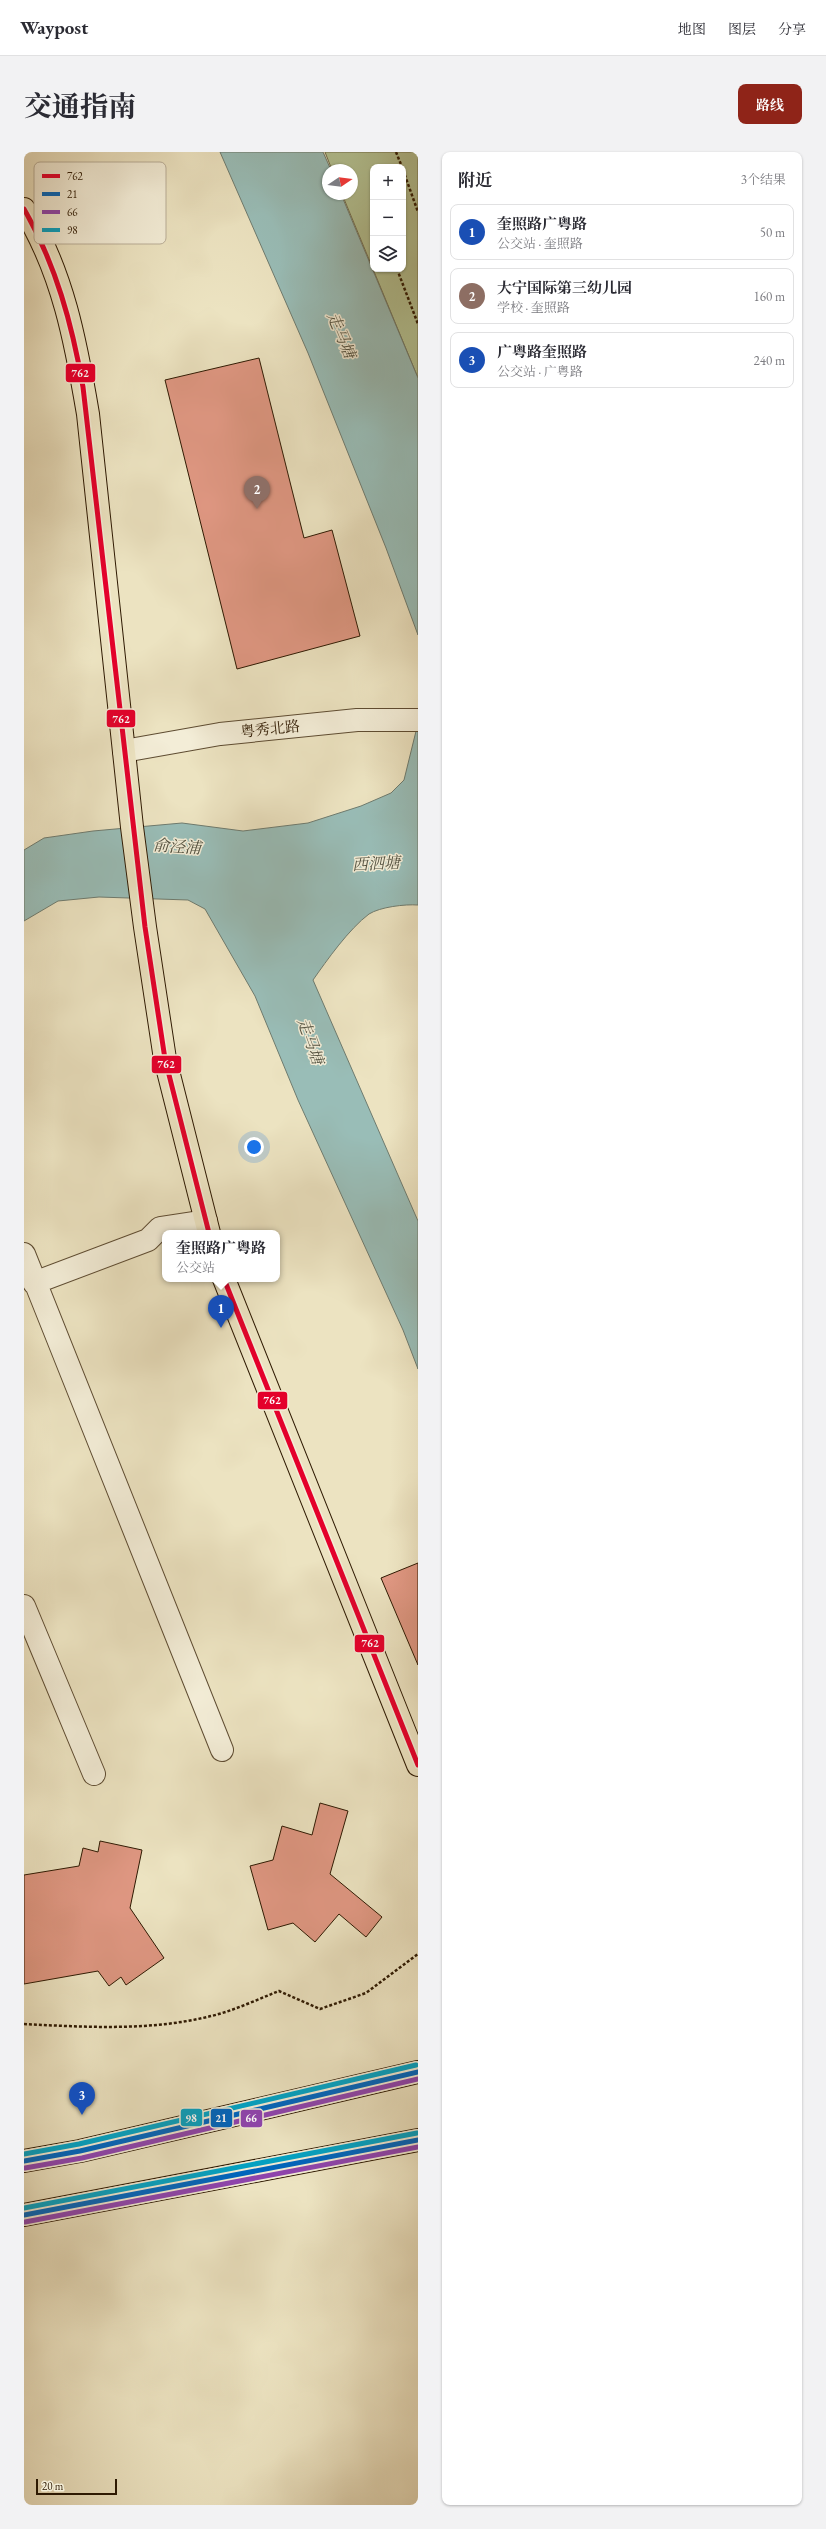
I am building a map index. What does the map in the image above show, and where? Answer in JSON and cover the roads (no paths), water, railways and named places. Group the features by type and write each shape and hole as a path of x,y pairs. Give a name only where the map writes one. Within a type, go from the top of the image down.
{"main road":[{"path":"24,209 34,229"},
{"path":"42,244 52,264 66,307 78,355 88,414 132,827 145,926 166,1060 208,1227"},
{"path":"225,1282 418,1766"},
{"path":"24,2161 80,2151 418,2072"},
{"path":"24,2215 418,2140"}],"street":[{"name":"粤秀北路","path":"124,751 220,734 357,720 409,719"},
{"path":"34,1283 148,1240 160,1228 208,1227"},
{"path":"25,1258 222,1750"},
{"path":"24,1606 94,1774"}],"water":[{"name":"走马塘","path":"220,152 323,152 328,164 322,164 322,200 344,200 370,263 370,272 374,272 418,378 418,635 386,548 308,353"},
{"path":"418,723 418,905 393,906 369,914 346,936 313,980 418,1221 418,1369 403,1330 298,1100 255,996 205,909 188,900 99,897 58,901 24,921 24,850 44,838 93,831 182,823 243,831 308,823 361,806 391,793 404,780"}],"place":[{"name":"大宁国际第三幼儿园","path":"257,509"},
{"name":"奎照路广粤路","path":"221,1328"},
{"name":"广粤路奎照路","path":"82,2115"}],"water label":[{"name":"俞泾浦","path":"177,846"},
{"name":"西泗塘","path":"376,863"}]}
